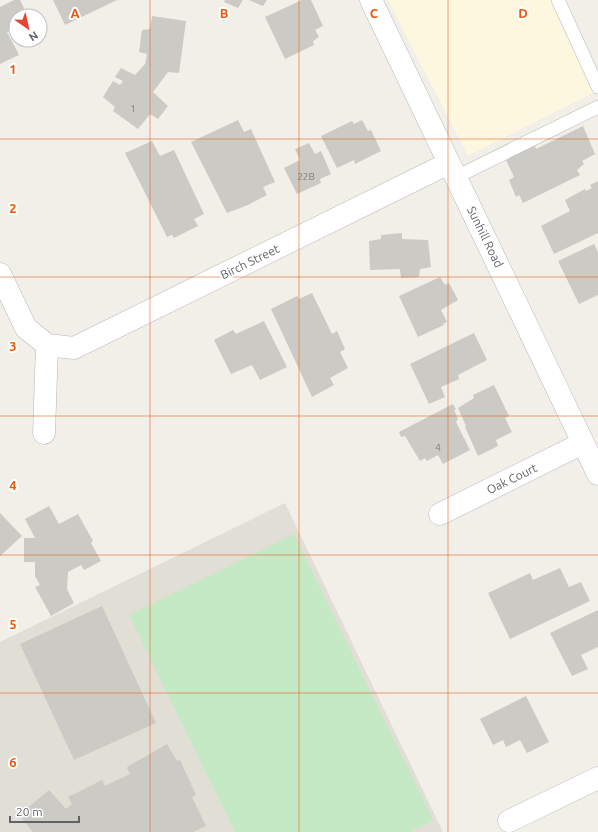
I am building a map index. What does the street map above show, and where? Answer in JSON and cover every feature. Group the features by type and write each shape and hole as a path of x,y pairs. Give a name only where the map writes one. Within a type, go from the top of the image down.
{"street":[{"name":"Sunhill Road","path":"371,0 598,474"},
{"name":"Birch Street","path":"47,345 74,348 452,170"},
{"path":"0,274 26,328 47,345 44,433"},
{"name":"Oak Court","path":"440,514 583,443"},
{"path":"509,821 598,778"}],"lane":[{"path":"558,0 598,86"},
{"path":"452,170 598,107"}],"shaded area":[{"path":"388,0 552,0 598,90 468,156"},
{"path":"285,503 443,832 0,832 0,642"}],"green space":[{"path":"294,534 433,820 409,832 235,832 129,615"}],"building":[{"path":"14,0 20,0 24,8 8,8 8,48 15,48 19,55 0,64 0,7"},
{"path":"53,0 117,0 65,25"},
{"path":"225,0 243,0 238,8 224,2"},
{"path":"249,0 267,0 263,6"},
{"path":"302,0 311,0 323,26 315,30 319,37 313,41 314,45 285,59 265,17"},
{"path":"152,16 186,21 179,73 168,72 153,92 168,106 158,119 150,114 138,129 113,111 115,107 103,97 113,81 120,85 123,81 115,77 121,68 135,75 145,64 147,54 139,52 142,30 150,29"},
{"path":"238,120 244,132 251,129 275,182 263,187 267,195 248,205 227,213 191,142"},
{"path":"362,120 368,131 371,130 381,151 355,164 354,160 337,168 321,136 352,121 354,124"},
{"path":"583,126 595,154 582,161 584,164 577,170 580,175 523,203 519,195 516,197 509,180 514,177 506,160 535,146 536,149"},
{"path":"152,141 160,156 174,150 204,214 194,219 198,226 174,238 172,235 167,237 125,153"},
{"path":"309,143 315,154 321,151 331,174 320,179 321,183 297,194 284,168 300,160 295,149"},
{"path":"598,181 598,233 554,254 541,226 570,211 565,200 585,189 586,191 592,188 590,185"},
{"path":"402,233 402,239 428,240 431,267 420,269 419,277 401,278 400,269 370,270 369,241 381,239 381,235"},
{"path":"594,244 598,252 598,295 579,304 558,261"},
{"path":"440,277 445,285 449,283 458,300 441,310 447,322 443,324 444,325 418,337 399,296"},
{"path":"312,293 332,334 337,331 345,349 340,352 348,368 330,378 334,385 312,397 271,309 297,296 299,299"},
{"path":"264,321 287,367 260,380 252,365 231,374 214,340 233,330 236,334"},
{"path":"474,333 487,360 458,375 459,379 441,387 445,397 429,404 410,364"},
{"path":"494,385 509,416 505,418 512,432 496,440 498,446 478,456 458,408 474,398 473,395"},
{"path":"453,404 456,409 454,410 458,419 456,422 470,450 443,464 438,455 427,461 425,458 420,461 405,436 401,437 399,432"},
{"path":"49,506 59,524 78,514 93,541 91,543 101,561 84,570 81,565 68,572 67,589 74,603 51,616 35,587 40,585 35,576 35,562 24,562 24,538 35,538 25,519"},
{"path":"0,513 22,536 0,556"},
{"path":"560,568 569,587 581,582 590,601 510,639 488,593 530,573 533,580"},
{"path":"102,606 156,723 74,760 20,644"},
{"path":"598,610 598,647 581,655 588,669 572,676 550,633"},
{"path":"526,696 549,742 527,753 520,740 506,747 503,740 493,745 480,719"},
{"path":"167,744 177,761 180,760 196,795 192,797 206,826 193,832 33,832 19,815 49,790 66,809 72,804 68,797 102,780 105,786 130,774 127,767"}]}
